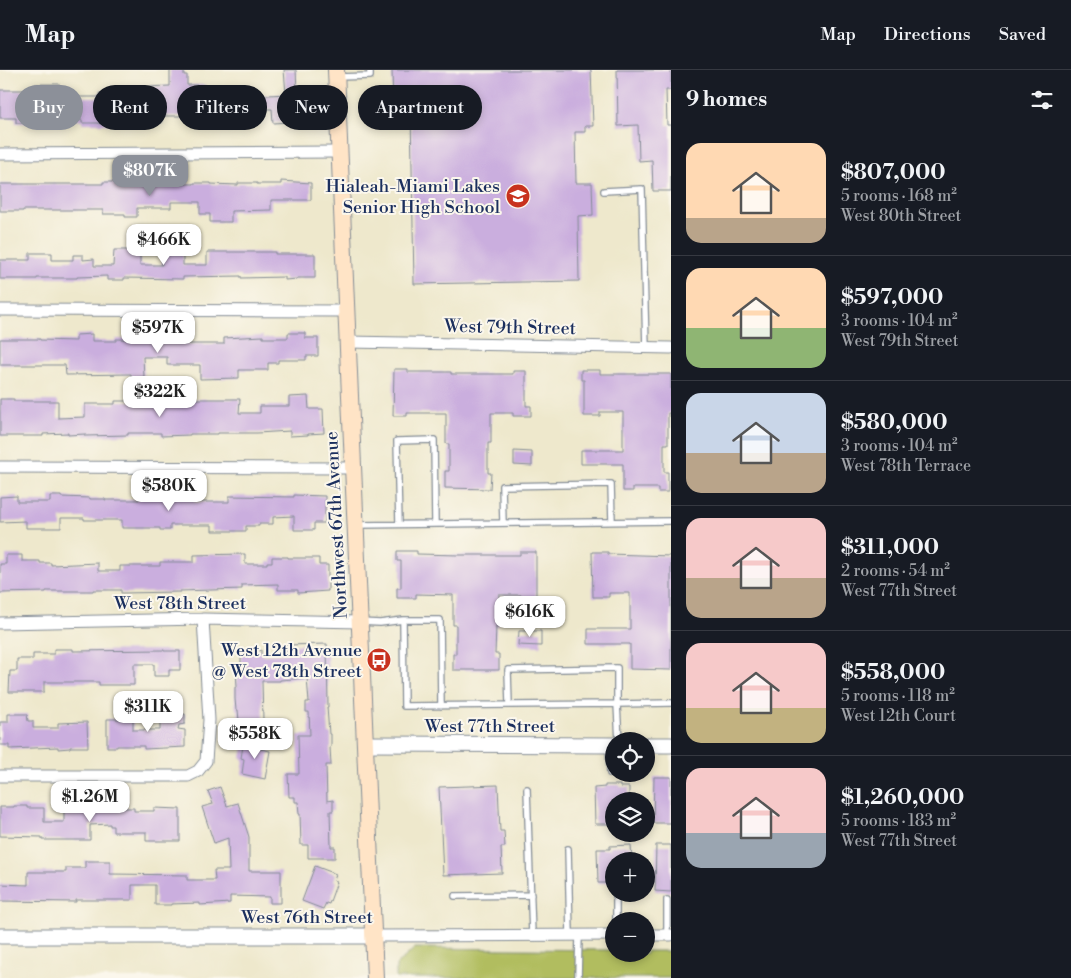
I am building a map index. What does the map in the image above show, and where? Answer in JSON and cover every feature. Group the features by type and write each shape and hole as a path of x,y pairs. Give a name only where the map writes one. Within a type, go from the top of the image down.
{"main road":[{"name":"Northwest 67th Avenue","path":"336,74 375,978"}],"street":[{"path":"0,154 340,152"},
{"path":"0,310 347,311"},
{"name":"West 79th Street","path":"348,342 671,348"},
{"path":"0,467 353,468"},
{"path":"0,776 188,776 198,771 206,761 209,720 203,619"},
{"name":"West 78th Street","path":"0,623 203,619 360,622"},
{"name":"West 77th Street","path":"366,744 605,744"},
{"path":"655,745 671,745"},
{"name":"West 76th Street","path":"0,936 605,935"},
{"path":"655,935 669,935"}],"lane":[{"path":"336,74 370,76 370,70"},
{"path":"604,191 642,189 646,348"},
{"path":"399,524 397,441 434,440 435,524"},
{"path":"503,523 502,486 611,484 612,522"},
{"path":"356,525 671,522"},
{"path":"403,620 404,706 671,704"},
{"path":"360,622 440,620 440,706"},
{"path":"509,705 508,670 617,668 615,732"},
{"path":"527,788 532,936"},
{"path":"568,849 578,978"},
{"path":"455,896 531,895"},
{"path":"667,900 669,935"}],"green space":[{"path":"415,948 605,950 605,962 655,962 655,951 671,951 671,978 396,978 396,965"}],"building":[{"path":"170,70 184,70 184,75 187,75 187,85 177,85 177,116 167,116 167,86 170,86"},
{"path":"284,70 296,70 297,85 285,85"},
{"path":"392,70 591,70 593,126 585,126 585,132 575,132 576,183 592,183 593,215 578,216 579,281 414,284 411,130 482,130 482,85 392,85"},
{"path":"617,70 671,70 671,90 666,90 667,125 671,125 671,191 653,191 652,160 639,161 638,125 618,126"},
{"path":"35,84 59,85 35,85"},
{"path":"0,90 15,90 15,118 0,118"},
{"path":"267,95 277,95 277,123 273,123 272,109 267,109"},
{"path":"83,97 93,97 93,123 83,123"},
{"path":"281,181 311,183 311,200 271,200 271,210 231,211 231,222 210,222 210,214 200,214 200,202 171,202 171,208 137,208 137,217 125,217 125,214 103,214 103,210 0,211 0,184 103,184 103,182 122,182 238,185 238,183 281,184"},
{"path":"161,249 183,249 183,265 207,265 207,252 315,254 315,278 285,280 285,277 241,278 241,276 107,280 107,276 0,279 0,260 30,260 30,253 52,253 52,260 73,260 73,255 83,255 83,260 94,259 94,266 113,266 114,250 140,250 140,265 162,265"},
{"path":"288,333 305,333 305,338 318,338 318,356 306,356 306,360 278,360 278,363 268,363 268,370 239,370 239,378 200,379 200,365 167,365 167,357 143,357 144,377 131,378 131,374 66,375 65,365 0,365 0,339 76,341 76,335 92,334 92,341 116,341 116,339 154,340 154,337 164,337 188,339 188,344 224,344 224,338 263,336 263,338 288,338"},
{"path":"394,369 408,369 408,372 451,372 451,374 513,374 513,371 526,371 526,406 531,406 531,416 513,416 513,413 491,413 491,443 488,443 488,473 491,473 490,489 445,488 445,471 449,471 449,444 446,444 446,413 407,413 407,416 393,416"},
{"path":"581,370 600,370 600,374 671,374 671,413 668,413 668,444 664,444 664,472 668,472 668,492 658,492 658,488 633,488 633,491 623,491 623,464 581,464 581,450 623,450 623,412 600,412 600,416 584,416 584,380 581,380"},
{"path":"308,396 309,409 323,409 324,433 290,436 290,431 161,436 161,433 85,436 85,434 68,435 68,433 43,434 43,436 0,436 0,399 14,399 14,401 58,401 58,418 85,417 85,404 115,404 115,401 188,399 240,399 239,413 260,413 260,406 289,406 289,397"},
{"path":"514,451 532,452 532,466 514,465"},
{"path":"139,495 194,497 194,502 229,502 229,496 325,496 325,523 314,523 314,530 294,530 294,516 273,517 273,524 246,526 246,531 212,531 212,525 170,525 170,530 160,530 160,528 122,528 122,520 84,520 84,518 61,518 61,528 26,528 26,521 0,522 0,497 17,496 17,502 50,502 50,496 105,500 139,500"},
{"path":"397,551 417,551 417,554 459,555 520,555 520,552 536,552 536,597 499,595 499,626 496,626 495,654 499,654 499,670 453,670 453,654 456,654 456,625 453,625 453,595 416,594 416,598 397,598 397,588 401,588 401,561 397,561"},
{"path":"592,552 671,556 671,670 630,669 630,644 588,644 588,629 630,629 630,593 609,593 609,597 593,597"},
{"path":"245,554 245,564 267,564 267,562 272,562 272,557 319,558 319,565 328,565 328,591 298,593 298,590 278,590 278,584 242,585 242,589 180,592 121,593 121,590 93,590 0,593 0,564 6,564 6,555 22,555 22,561 40,561 40,563 51,563 51,565 98,563 98,571 120,571 120,566 160,566 160,562 194,562 194,555"},
{"path":"519,631 541,631 541,646 518,645"},
{"path":"327,644 327,707 329,734 331,734 331,765 326,765 327,801 333,800 333,811 330,811 331,847 335,847 335,858 308,858 308,845 301,845 298,802 295,802 295,797 289,797 288,774 299,774 298,735 310,735 309,712 306,712 306,702 309,702 307,678 262,681 263,720 239,721 235,699 235,687 237,687 236,668 241,667 241,651 261,650 261,655 286,654 285,645"},
{"path":"54,649 73,649 73,651 180,651 180,670 169,670 169,676 154,676 154,664 134,664 134,685 99,685 99,682 44,682 44,692 9,692 10,671 17,671 17,659 33,659 33,654 54,654"},
{"path":"160,713 185,714 185,724 179,725 178,729 185,730 185,747 144,749 144,746 107,747 107,719 133,719 133,730 160,730"},
{"path":"8,714 27,714 28,721 33,721 33,728 58,728 58,723 87,722 88,747 9,749 9,745 0,745 0,722 8,722"},
{"path":"244,740 256,742 255,748 270,751 265,779 242,774 244,759 241,758"},
{"path":"655,777 671,777 671,823 655,823"},
{"path":"498,785 500,831 504,831 505,847 501,847 502,873 443,875 439,787"},
{"path":"605,785 620,785 620,787 629,787 629,792 605,792 605,824 595,824 594,788 605,787"},
{"path":"220,787 227,806 238,803 249,837 249,871 281,871 281,903 270,903 270,897 230,896 230,903 155,905 155,885 132,885 132,900 76,900 76,902 0,901 0,884 28,885 28,872 66,872 66,868 85,868 85,861 110,861 110,874 187,875 187,880 215,880 214,870 229,870 228,838 214,843 202,807 213,804 208,791"},
{"path":"64,806 76,806 76,809 103,807 134,808 134,811 154,811 154,808 180,809 180,841 146,841 146,832 113,832 113,826 110,826 110,824 90,825 90,840 42,840 42,837 0,836 0,807 44,808 44,822 64,822"},
{"path":"631,845 631,852 605,852 605,883 598,883 597,849 610,849 610,846"},
{"path":"656,845 671,845 671,892 655,891"},
{"path":"315,866 336,874 334,881 337,882 329,904 326,903 323,909 302,901"}],"place":[{"name":"Hialeah-Miami Lakes Senior High School","path":"518,196"},
{"name":"West 12th Avenue @ West 78th Street","path":"379,660"}]}
